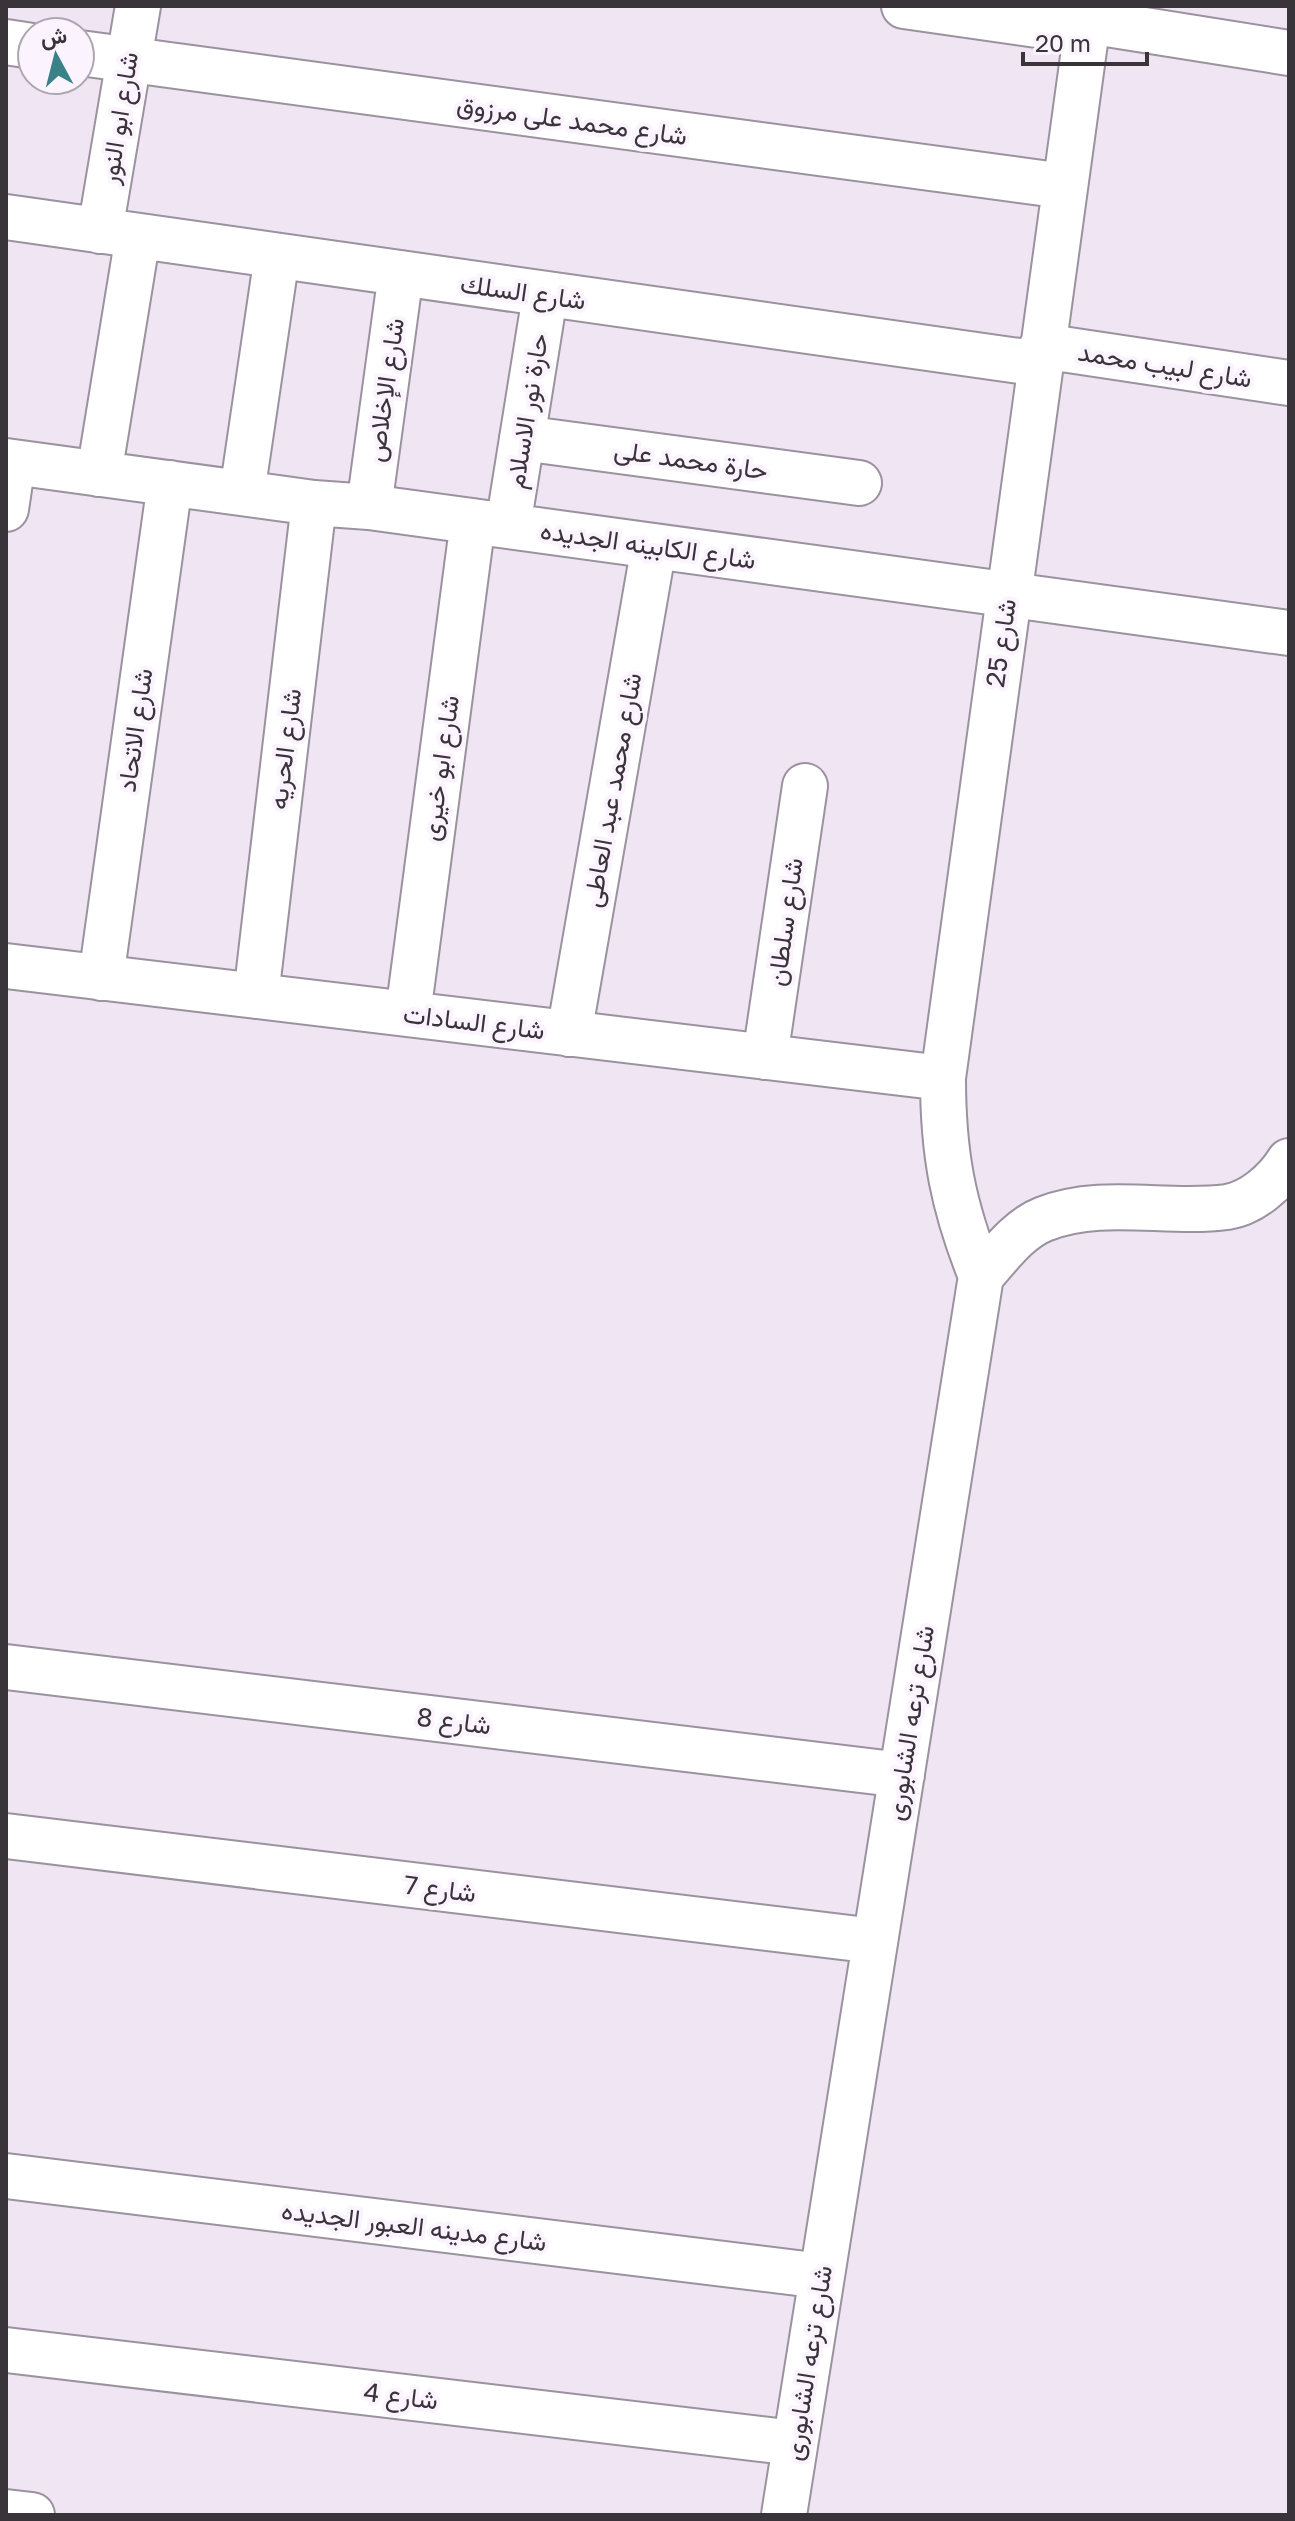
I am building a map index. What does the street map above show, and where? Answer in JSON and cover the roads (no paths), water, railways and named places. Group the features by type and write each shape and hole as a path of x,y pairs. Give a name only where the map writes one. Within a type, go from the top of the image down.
{"street":[{"name":"شارع ابو النور","path":"99,474 119,233 129,60 138,6"},
{"path":"904,6 1089,20 1289,53"},
{"name":"شارع 25","path":"981,1276 962,1228 950,1179 943,1130 943,1078 1089,20"},
{"name":"شارع محمد على مرزوق","path":"96,55 1064,186"},
{"name":"شارع السلك","path":"6,217 545,296 1041,355"},
{"path":"242,493 277,256"},
{"name":"شارع الإخلاص","path":"369,507 401,273"},
{"name":"حارة نور الاسلام","path":"490,523 522,438 545,296"},
{"name":"شارع لبيب محمد","path":"1041,355 1289,383"},
{"name":"حارة محمد على","path":"522,438 859,483"},
{"path":"6,509 9,462"},
{"name":"شارع الكابينه الجديده","path":"9,462 490,523 1289,633"},
{"name":"شارع الاتحاد","path":"101,978 170,483"},
{"name":"شارع الحريه","path":"256,996 314,503"},
{"name":"شارع ابو خيرى","path":"408,1014 490,523"},
{"name":"شارع محمد عبد العاطى","path":"569,1034 654,546"},
{"name":"شارع سلطان","path":"765,1057 805,786"},
{"name":"شارع السادات","path":"6,966 943,1078"},
{"path":"981,1276 1013,1240 1042,1219 1084,1208 1229,1207 1262,1191 1289,1161"},
{"name":"شارع ترعه الشابورى","path":"784,2515 981,1276"},
{"name":"شارع 8","path":"6,1667 902,1775"},
{"name":"شارع 7","path":"6,1836 875,1941"},
{"name":"شارع مدينه العبور الجديده","path":"6,2176 822,2276"},
{"name":"شارع 4","path":"6,2350 795,2443"},
{"path":"6,2512 32,2515"}]}
